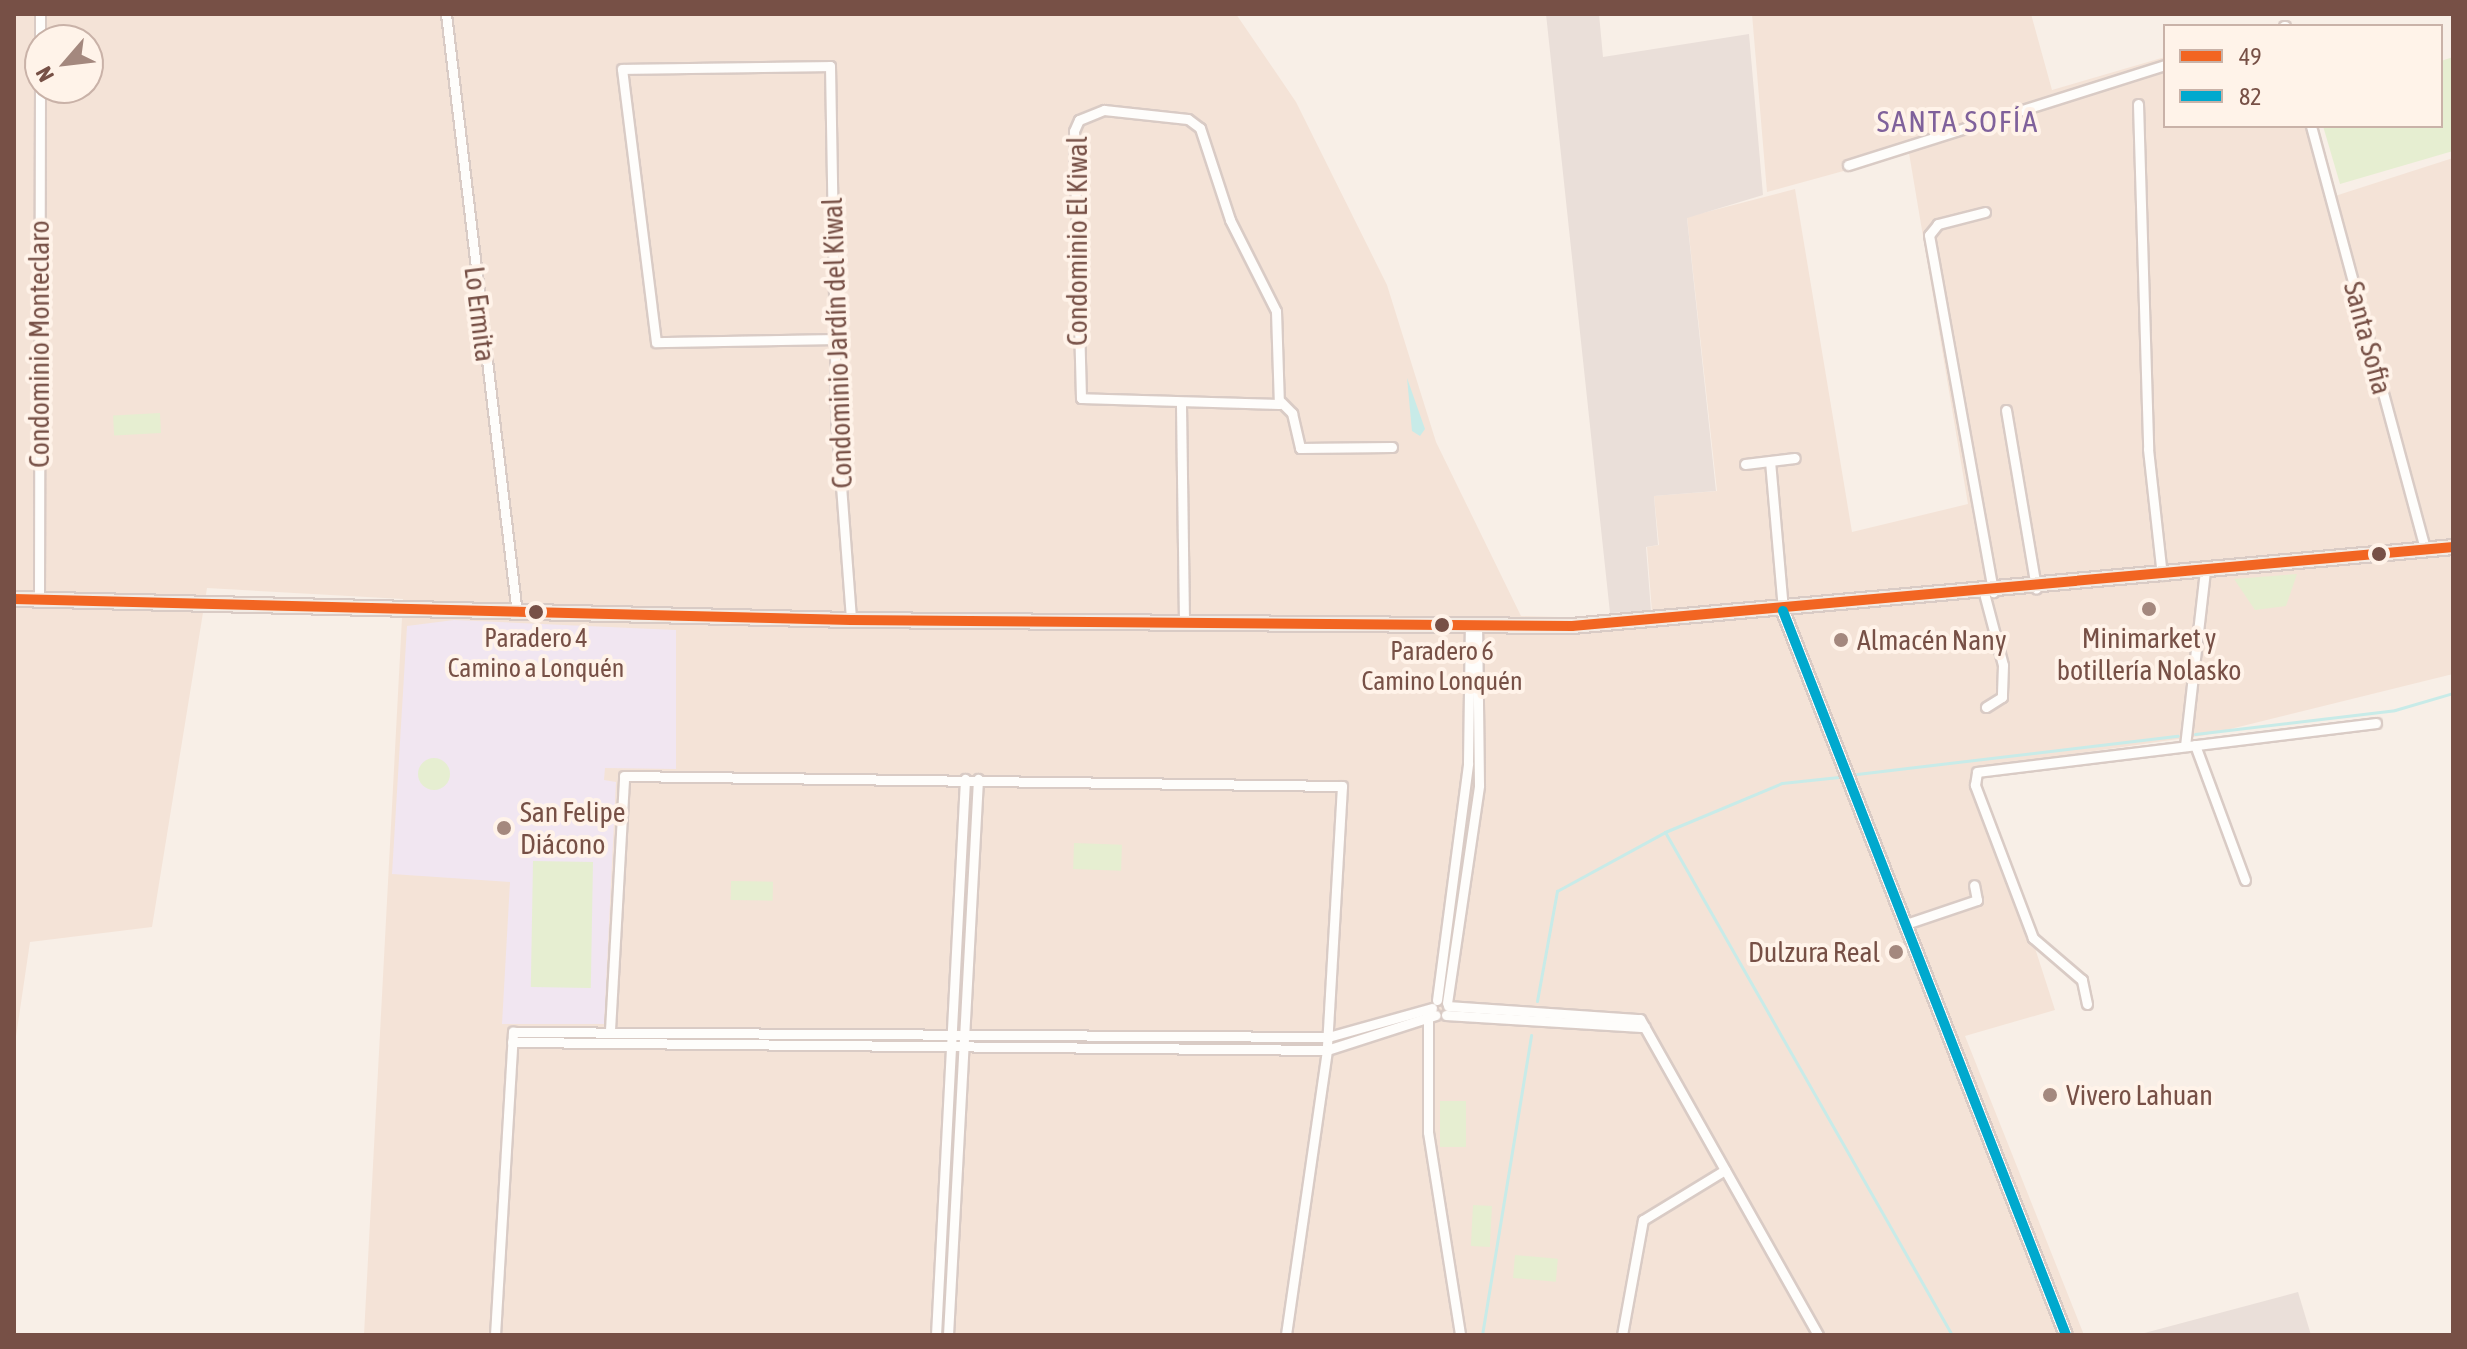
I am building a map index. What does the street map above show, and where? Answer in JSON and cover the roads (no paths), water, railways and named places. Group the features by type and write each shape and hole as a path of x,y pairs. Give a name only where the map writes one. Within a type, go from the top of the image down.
{"main road":[{"path":"14,599 517,614 1474,626 1783,611 2453,547"},
{"path":"1783,611 2066,1335"}],"street":[{"name":"Lo Ermita","path":"446,14 517,614"},
{"name":"Condominio Jardín del Kiwal","path":"833,339 656,342 622,69 830,66 833,339 851,620"},
{"path":"1848,165 2163,66"},
{"name":"Condominio Monteclaro","path":"39,600 40,104"},
{"path":"2138,104 2148,449 2162,575"},
{"name":"Condominio El Kiwal","path":"1104,110 1188,119 1200,128 1230,220 1276,311 1281,402 1181,405 1092,403 1079,395 1074,131 1079,120 1104,110"},
{"name":"Santa Sofia","path":"2312,128 2425,549"},
{"path":"1985,212 1938,224 1929,235 1988,592 2003,665 2002,697 1986,707"},
{"path":"1281,402 1292,413 1300,448 1392,447"},
{"path":"1181,405 1184,624"},
{"path":"2006,410 2036,588"},
{"path":"1745,464 1795,458"},
{"path":"1770,461 1783,611"},
{"path":"2205,571 2190,746 2245,880"},
{"path":"1460,1335 1428,1132 1438,1010 1468,763 1474,626"},
{"path":"2087,1004 2082,980 2033,938 1974,778 1982,769 2376,723"},
{"path":"610,1030 624,776 1342,786 1327,1050 1286,1335"},
{"path":"936,1335 965,779"},
{"path":"948,1335 978,779"},
{"path":"1906,924 1977,900 1974,885"},
{"path":"512,1037 953,1047 1327,1050 1438,1010"},
{"path":"512,1037 610,1030 1328,1037 1438,1010 1628,1014 1645,1027 1818,1335"},
{"path":"495,1335 512,1037"},
{"path":"1622,1335 1643,1220 1725,1170"}],"water":[{"path":"1407,378 1425,429 1420,436 1412,431"}],"waterway":[{"path":"2195,734 2395,710 2453,693"},
{"path":"1857,774 2178,736"},
{"path":"1537,1001 1557,891 1665,832 1782,783 1839,777"},
{"path":"1665,832 1952,1335"},
{"path":"1482,1335 1531,1035"}],"place":[{"name":"Minimarket y botillería Nolasko","path":"2149,609"},
{"name":"Paradero 4 Camino a Lonquén","path":"536,612"},
{"name":"Paradero 6 Camino Lonquén","path":"1442,625"},
{"name":"Almacén Nany","path":"1841,640"},
{"name":"San Felipe Diácono","path":"504,828"},
{"name":"Dulzura Real","path":"1896,952"},
{"name":"Vivero Lahuan","path":"2050,1095"}],"district":[{"name":"SANTA SOFÍA","path":"1958,121"}]}
